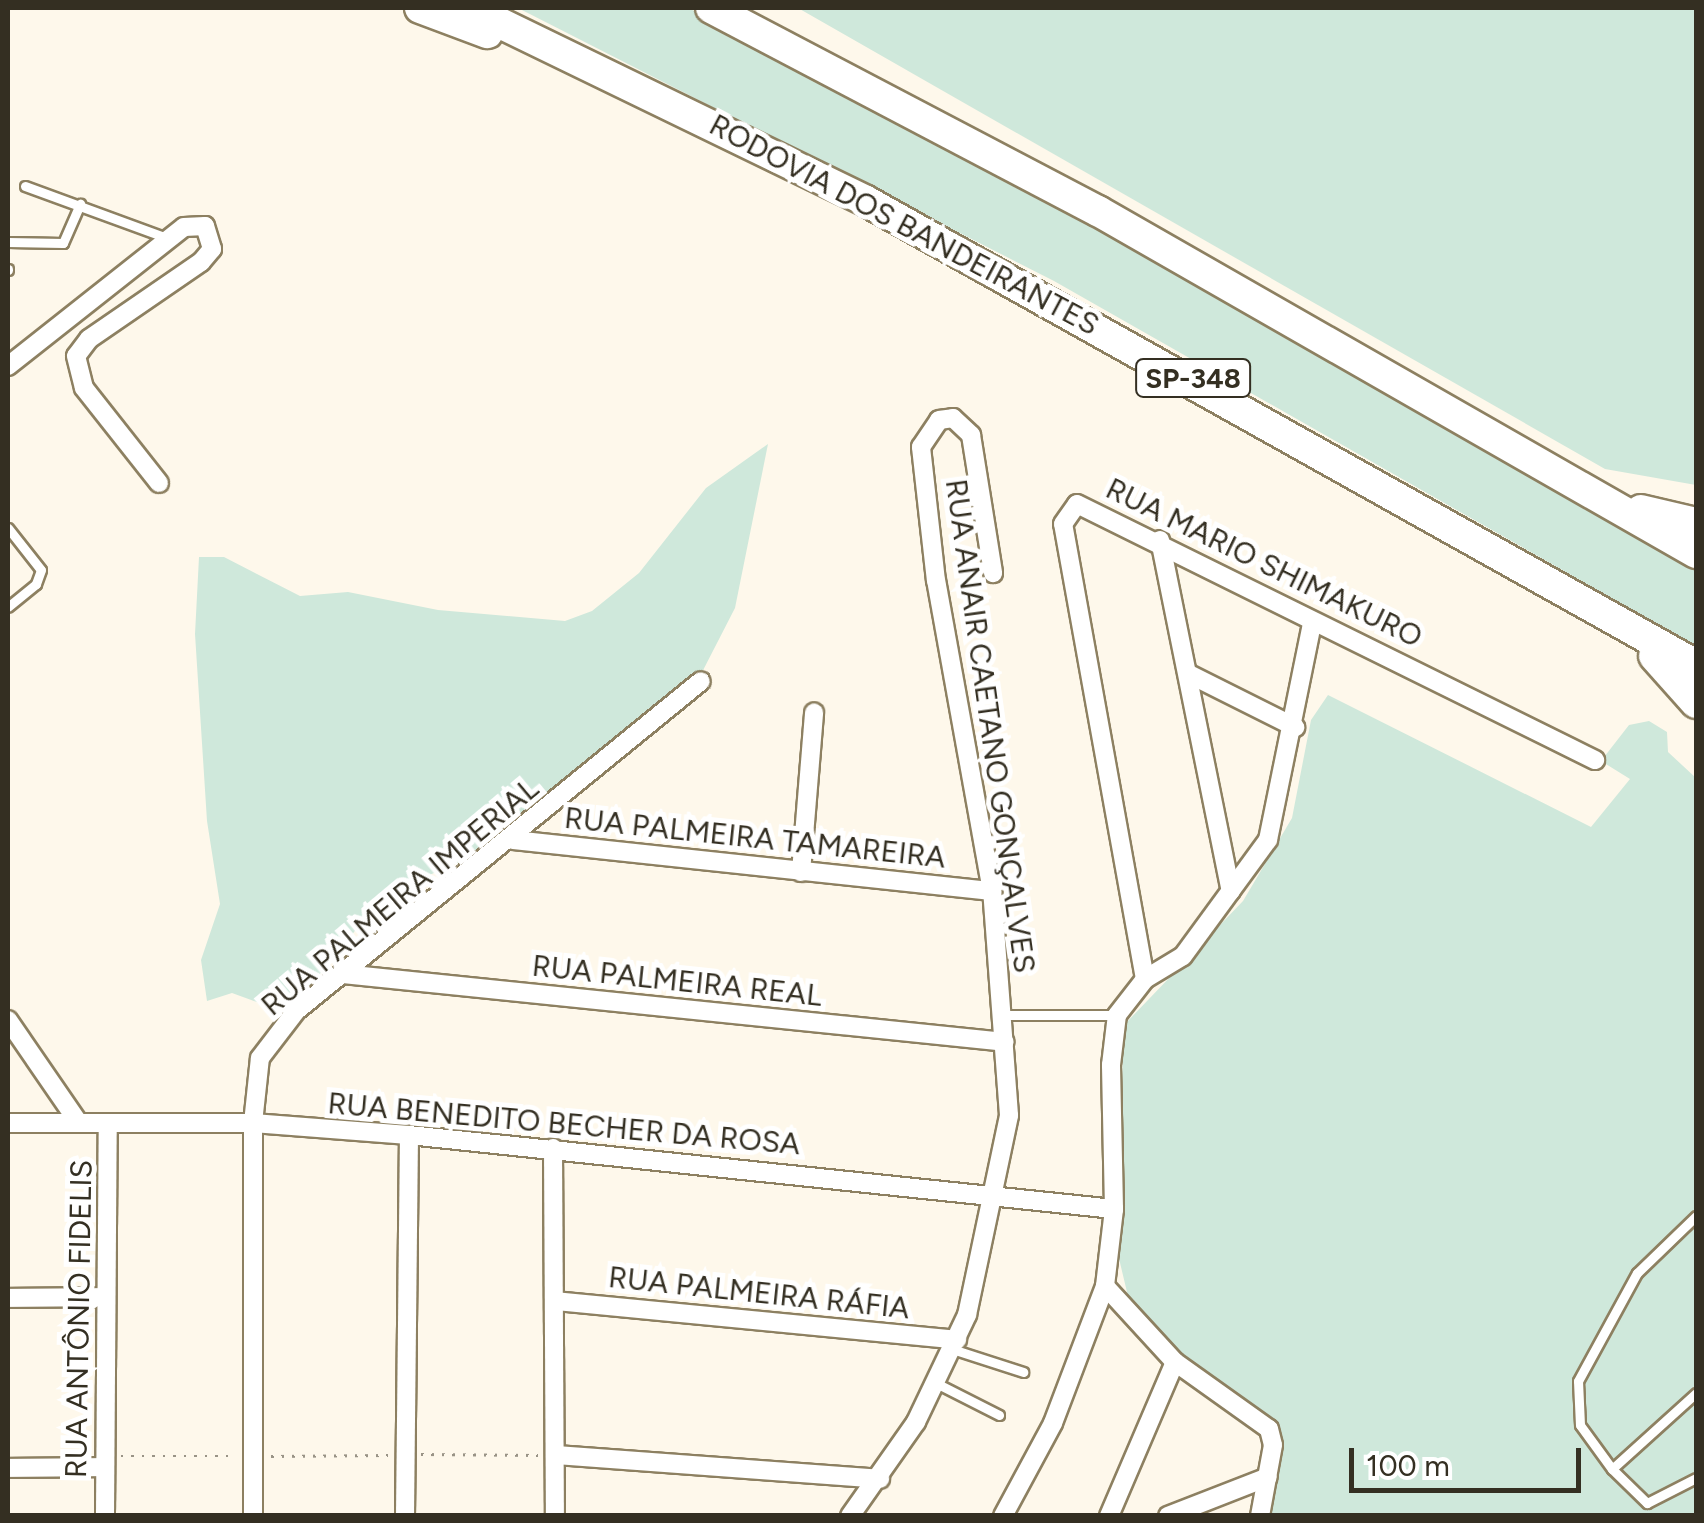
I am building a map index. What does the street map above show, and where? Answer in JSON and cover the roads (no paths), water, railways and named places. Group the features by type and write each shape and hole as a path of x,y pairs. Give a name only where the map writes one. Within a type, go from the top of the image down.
{"highway":[{"path":"420,8 681,108"},
{"name":"RODOVIA DOS BANDEIRANTES","path":"469,8 681,108 1152,355 1696,665"},
{"path":"712,8 1098,211 1696,554"},
{"path":"1599,497 1696,523"},
{"path":"1550,580 1663,662 1696,704"}],"street":[{"path":"8,366 169,238 197,223 211,232 212,249 76,356 84,388 159,483"},
{"name":"RUA ANAIR CAETANO GONÇALVES","path":"850,1516 880,1479 954,1344 982,1262 1009,1115 992,890 936,580 922,446 940,420 953,418 971,434 993,572"},
{"name":"RUA MARIO SHIMAKURO","path":"1145,978 1064,516 1077,504 1088,505 1160,540 1312,623 1594,760"},
{"path":"1160,540 1231,890"},
{"path":"1003,1516 1053,1422 1105,1286 1114,1208 1112,1065 1117,1014 1145,978 1183,956 1268,840 1295,727 1312,623"},
{"path":"1189,674 1295,727"},
{"name":"RUA PALMEIRA IMPERIAL","path":"253,1516 253,1123 260,1058 275,1032 513,840 701,681"},
{"path":"801,872 814,713"},
{"name":"RUA PALMEIRA TAMAREIRA","path":"513,840 992,890"},
{"name":"RUA PALMEIRA REAL","path":"343,974 1006,1042"},
{"path":"8,1020 78,1122"},
{"name":"RUA BENEDITO BECHER DA ROSA","path":"8,1123 253,1123 554,1148 1114,1208"},
{"name":"RUA ANTÔNIO FIDELIS","path":"104,1516 108,1124"},
{"path":"405,1516 408,1135"},
{"path":"554,1148 555,1516"},
{"path":"1105,1286 1175,1362 1259,1416 1273,1445 1260,1516"},
{"path":"8,1298 106,1297"},
{"name":"RUA PALMEIRA RÁFIA","path":"555,1301 954,1344"},
{"path":"1109,1516 1175,1362"},
{"path":"555,1455 880,1479"},
{"path":"8,1468 104,1461"},
{"path":"1168,1516 1268,1478"}],"lane":[{"path":"25,186 169,238"},
{"path":"8,242 63,243 80,204"},
{"path":"8,528 41,570 36,584 8,607"},
{"path":"1003,1014 1117,1014"},
{"path":"1696,1216 1637,1273 1578,1381 1580,1425 1612,1469 1646,1503 1676,1494 1696,1478"},
{"path":"954,1344 1023,1372"},
{"path":"934,1382 1000,1415"},
{"path":"1612,1469 1696,1393"}]}
